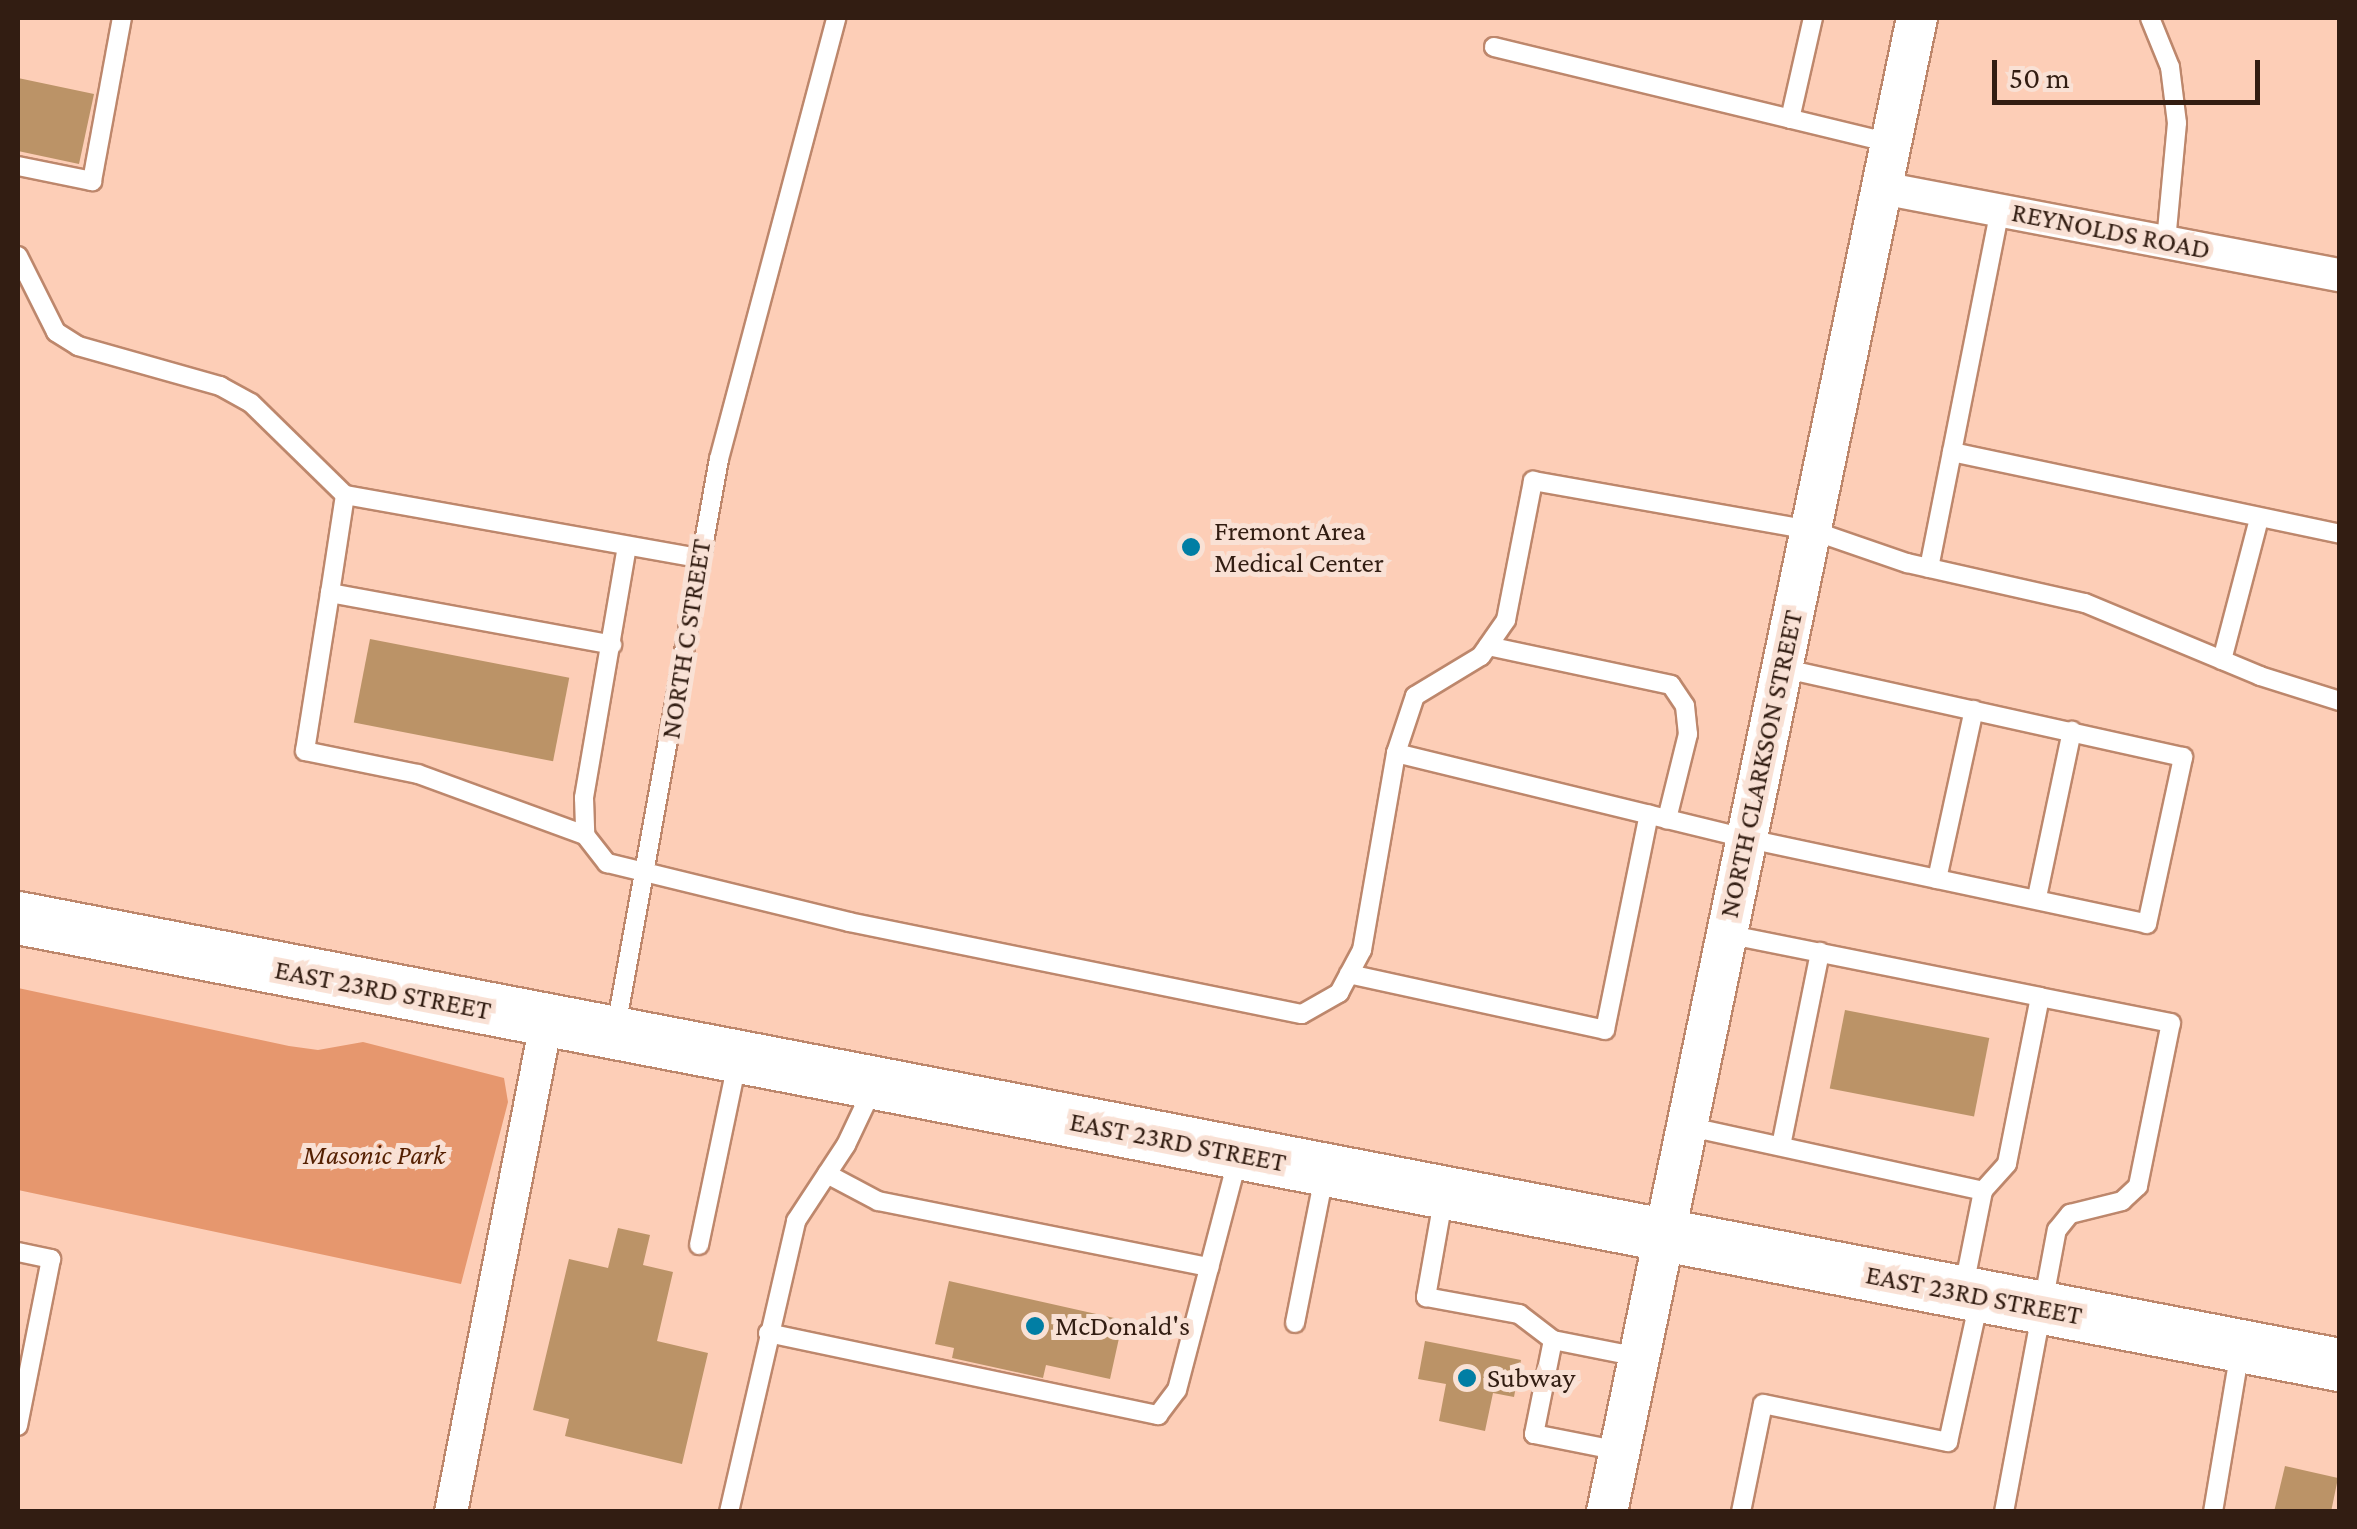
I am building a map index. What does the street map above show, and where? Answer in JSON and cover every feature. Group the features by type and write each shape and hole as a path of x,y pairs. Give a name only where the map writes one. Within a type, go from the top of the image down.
{"main road":[{"name":"EAST 23RD STREET","path":"18,918 546,1023 2340,1365"}],"street":[{"name":"NORTH CLARKSON STREET","path":"1608,1512 1744,838 1918,18"},
{"name":"REYNOLDS ROAD","path":"1882,188 2340,274"},
{"path":"452,1512 546,1023"}],"lane":[{"path":"18,166 92,180 122,18"},
{"name":"NORTH C STREET","path":"614,1035 648,874 698,558 836,18"},
{"path":"1790,118 1813,18"},
{"path":"2150,18 2170,67 2177,123 2166,242"},
{"path":"1494,46 1891,143"},
{"path":"1928,568 2000,210"},
{"path":"18,256 56,332 78,346 220,386 251,403 344,494 698,558"},
{"path":"1952,452 2340,534"},
{"path":"344,494 304,752 418,774 585,835 607,863 648,874 1302,1014 1339,992 1362,950 1396,753 1415,696 1488,646 1506,620 1533,481 1811,530 1928,568 2085,603 2222,660 2340,701"},
{"path":"2222,660 2259,519"},
{"path":"585,835 584,798 627,546"},
{"path":"330,593 612,645"},
{"path":"1349,974 1605,1030 1658,816 1688,734 1685,706 1672,684 1488,646"},
{"path":"1396,753 1744,838 2037,897 2147,924 2183,757 1780,668"},
{"path":"1937,879 1974,710"},
{"path":"2037,897 2072,731"},
{"path":"1725,934 2171,1024 2138,1186 2122,1201 2070,1214 2057,1230 2004,1512"},
{"path":"1781,1146 1820,952"},
{"path":"1741,1512 1763,1404 1948,1442 1983,1191 2006,1164 2040,997"},
{"path":"699,1245 738,1058"},
{"path":"729,1512 796,1220 827,1174 875,1083"},
{"path":"1685,1126 1983,1191"},
{"path":"768,1333 1158,1415 1177,1390 1238,1154"},
{"path":"1295,1323 1325,1171"},
{"path":"827,1174 878,1201 1209,1266"},
{"path":"1444,1194 1426,1298 1519,1314 1552,1340 1639,1357"},
{"path":"18,1252 51,1259 18,1426"},
{"path":"1552,1340 1534,1434 1620,1451"},
{"path":"2213,1512 2241,1346"}],"green space":[{"name":"Masonic Park","path":"18,988 289,1046 318,1050 363,1042 504,1078 508,1102 461,1284 18,1190"}],"building":[{"path":"18,78 94,94 79,164 18,151"},
{"path":"370,639 569,678 553,761 354,722"},
{"path":"1845,1010 1989,1038 1974,1117 1830,1089"},
{"path":"618,1228 650,1235 643,1265 673,1272 657,1341 708,1353 682,1464 565,1436 569,1419 533,1410 569,1259 608,1268"},
{"path":"949,1281 1123,1320 1110,1379 1046,1365 1043,1378 952,1358 954,1348 935,1344"},
{"path":"1425,1341 1521,1360 1514,1397 1493,1393 1485,1431 1439,1421 1446,1384 1418,1379"},
{"path":"2285,1466 2338,1478 2331,1512 2274,1512"}],"place":[{"name":"Fremont Area Medical Center","path":"1191,547"},
{"name":"McDonald's","path":"1035,1326"},
{"name":"Subway","path":"1467,1378"}]}
